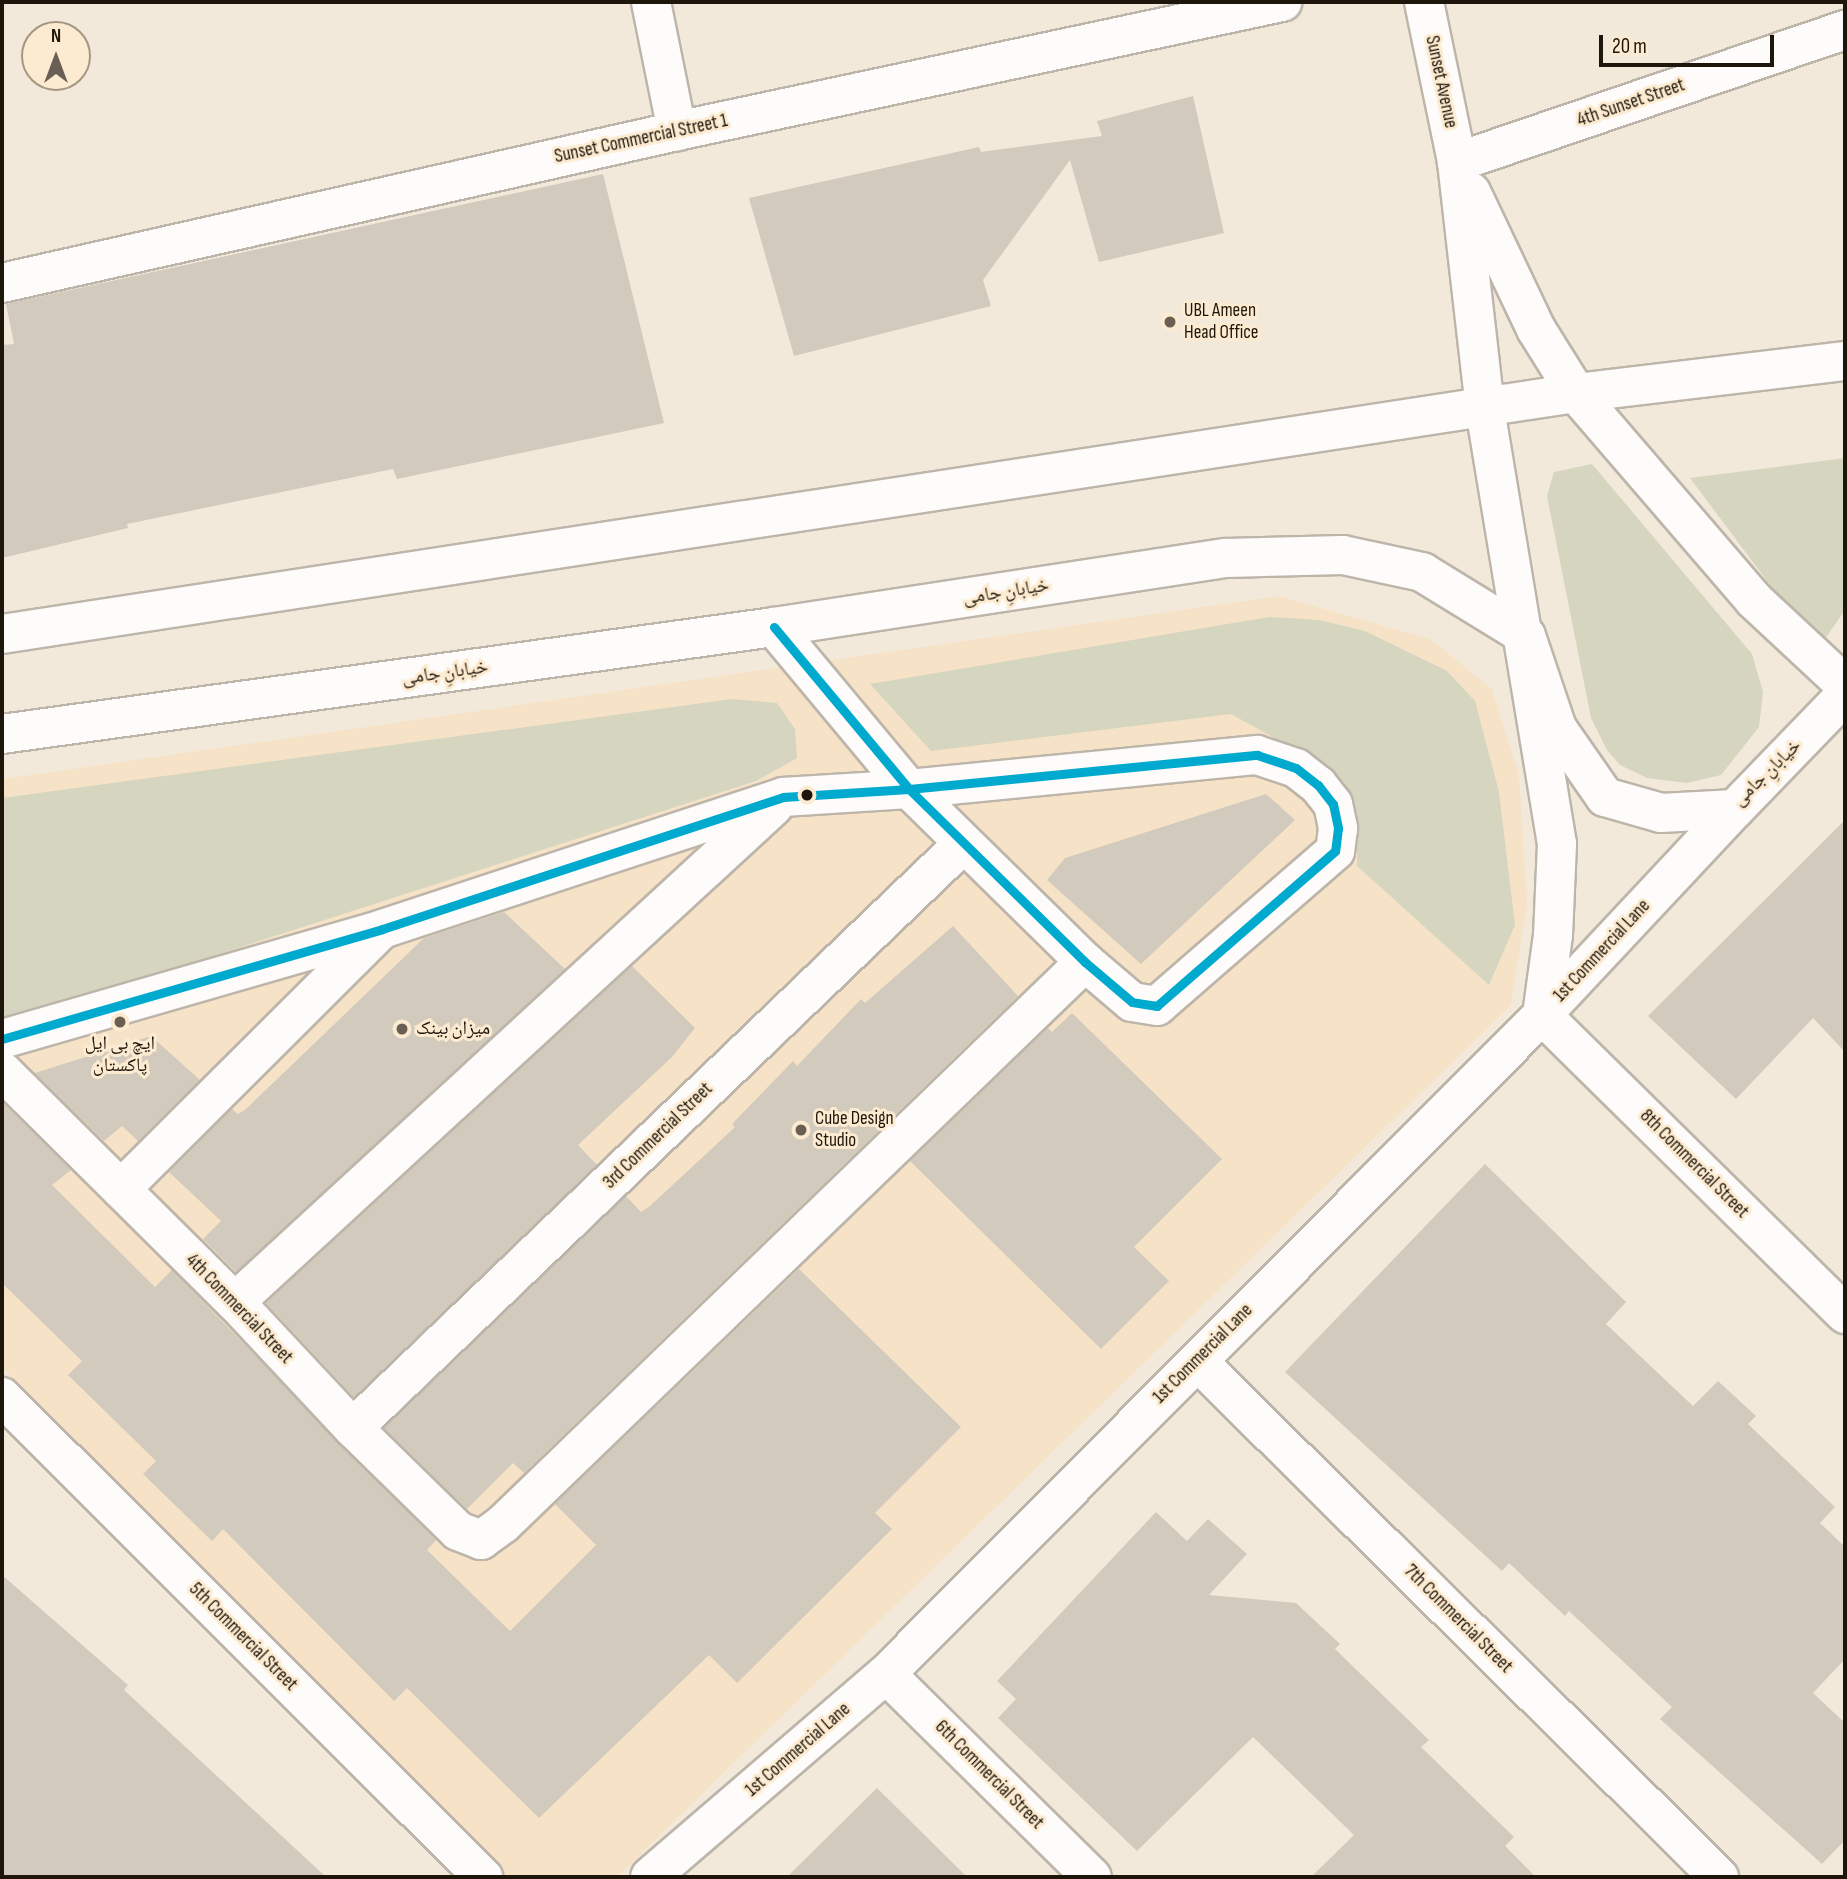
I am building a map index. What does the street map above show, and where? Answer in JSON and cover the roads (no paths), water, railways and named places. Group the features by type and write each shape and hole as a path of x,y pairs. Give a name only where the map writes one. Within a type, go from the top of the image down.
{"street":[{"path":"651,2 677,131"},
{"name":"Sunset Commercial Street 1","path":"2,283 677,131 1282,2"},
{"name":"Sunset Avenue","path":"1424,2 1457,162"},
{"name":"4th Sunset Street","path":"1457,162 1845,30"},
{"path":"1457,162 1536,329 1576,393 1754,600 1845,685"},
{"path":"1457,162 1485,409 1526,636 1557,844 1553,935 1542,1015"},
{"path":"2,634 1576,393 1845,361"},
{"name":"خیابانِ جامی","path":"2,734 774,627 1226,558 1343,555 1422,572 1526,636 1557,728 1605,796 1661,813 1735,809 1845,695"},
{"path":"2,1040 382,929 783,797 909,789 1257,755 1296,768 1318,785 1333,804 1339,828 1335,851 1157,1006 1132,1002 1085,962 909,789 774,627"},
{"path":"234,1303 783,797"},
{"name":"1st Commercial Lane","path":"650,1877 886,1674 1542,1015 1735,809"},
{"name":"3rd Commercial Street","path":"353,1429 962,844"},
{"path":"121,1189 382,929"},
{"name":"4th Commercial Street","path":"2,1071 234,1303 353,1429 458,1531 481,1540 503,1524 1085,962"},
{"name":"8th Commercial Street","path":"1542,1015 1845,1314"},
{"name":"7th Commercial Street","path":"1197,1361 1719,1877"},
{"name":"5th Commercial Street","path":"2,1397 483,1877"},
{"name":"6th Commercial Street","path":"886,1674 1092,1877"}],"place":[{"name":"UBL Ameen Head Office","path":"1170,322"},
{"name":"ایچ بی ایل پاکستان","path":"120,1022"},
{"name":"میزان بینک","path":"402,1029"},
{"name":"Cube Design Studio","path":"801,1130"}]}
